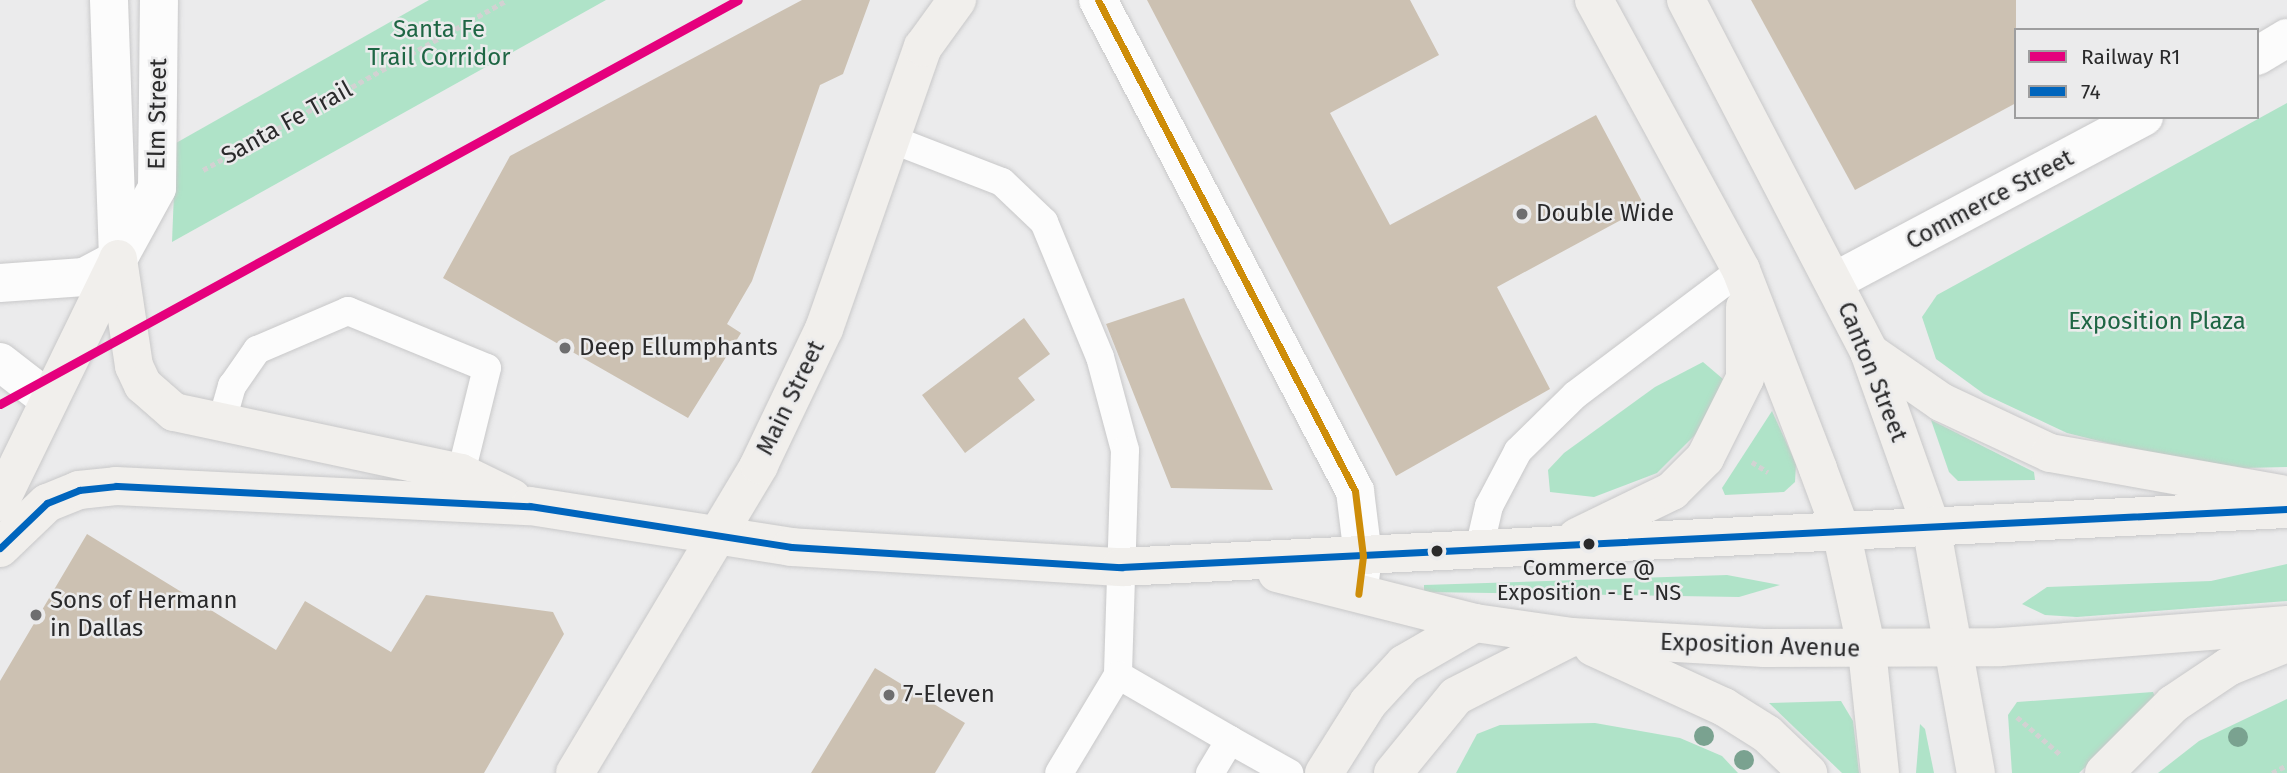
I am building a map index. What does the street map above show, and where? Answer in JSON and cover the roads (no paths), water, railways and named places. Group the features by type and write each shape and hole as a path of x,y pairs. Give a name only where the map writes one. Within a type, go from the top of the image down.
{"main road":[{"name":"Main Street","path":"575,773 759,466 824,330 923,47 957,0"},
{"path":"1594,0 1741,270 1841,531 1867,650 1880,773"},
{"name":"Canton Street","path":"1686,0 1835,281 1869,352 1931,526 1958,648 1976,773"},
{"name":"Elm Street","path":"0,502 118,259"},
{"path":"118,259 126,336 144,385 174,412 220,424 461,473 530,506"},
{"path":"1563,544 1672,491 1711,449 1745,378 1748,333 1741,270"},
{"path":"1869,352 1941,402 2050,453 2287,495"},
{"path":"0,548 47,503 79,490 116,486 530,506"},
{"name":"Exposition Avenue","path":"530,506 715,537 1121,568 1241,565 1563,544 2287,509"},
{"name":"Exposition Avenue","path":"1241,565 1475,623 1572,637 1867,650 1958,648 2287,625"},
{"path":"1324,773 1368,703 1404,664 1475,623"},
{"path":"1393,773 1456,696 1497,670 1572,637 1724,707 1786,749 1808,773"},
{"path":"2086,768 2228,667 2287,643"}],"street":[{"name":"Elm Street","path":"108,0 118,259"},
{"name":"Elm Street","path":"118,259 157,188 159,0"},
{"path":"1098,0 1355,491 1363,556 1358,594"},
{"path":"2259,54 2287,38"},
{"name":"Commerce Street","path":"1835,281 2140,119"},
{"path":"0,255 48,283"},
{"path":"0,283 48,283 84,277 118,259"},
{"path":"0,362 50,400"}],"lane":[{"path":"891,138 1002,182 1044,222 1100,357 1125,450 1118,675 1059,773"},
{"path":"1479,549 1489,506 1518,451 1575,395 1741,270"},
{"path":"220,424 232,386 257,350 348,311 487,368 461,473"},
{"path":"1118,675 1289,773"},
{"path":"1210,773 1230,740"}],"rail line":[{"name":"R1","path":"0,404 738,0"}],"place":[{"name":"Double Wide","path":"1522,214"},
{"name":"Deep Ellumphants","path":"565,348"},
{"name":"Commerce @ Exposition - E - NS","path":"1589,544"},
{"name":"Sons of Hermann in Dallas","path":"36,615"},
{"name":"7-Eleven","path":"889,695"}],"park label":[{"name":"Santa Fe Trail Corridor","path":"439,44"},
{"name":"Exposition Plaza","path":"2157,322"}]}
